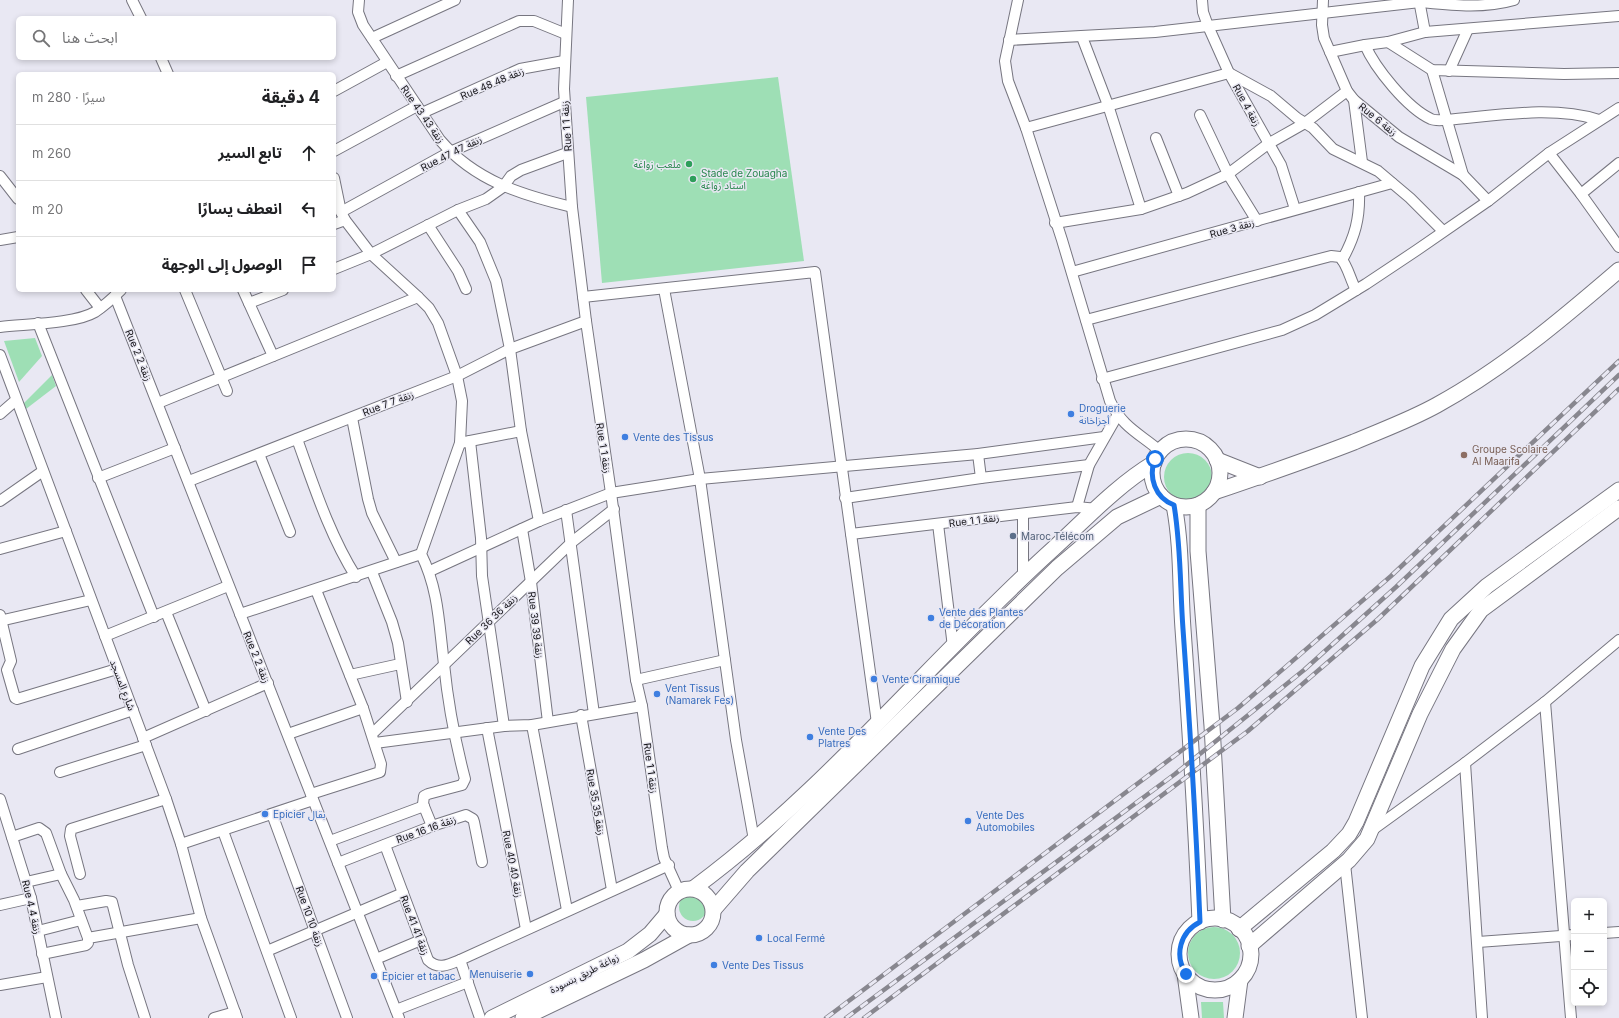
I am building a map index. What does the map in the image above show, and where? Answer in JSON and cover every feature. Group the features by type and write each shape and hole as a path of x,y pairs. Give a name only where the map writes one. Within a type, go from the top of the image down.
{"main road":[{"path":"1214,492 1260,477 1377,433 1437,405 1506,361 1552,326 1619,270"},
{"path":"1161,496 1117,517 1057,568 746,871 714,909 712,919 706,928 700,933 689,935 674,929 669,922 667,914 670,899 731,861 878,723 1023,575 1097,509 1117,488 1157,457 1173,442 1189,440 1204,445 1217,460 1260,477"},
{"path":"1157,457 1152,479 1156,490 1161,496 1174,505 1186,507 1198,505 1207,500 1214,492 1220,473 1217,460"},
{"path":"1239,929 1333,851 1349,834 1356,822 1422,666 1451,619 1487,586 1619,490"},
{"path":"1174,505 1178,527 1182,617 1194,782 1200,922"},
{"path":"1198,505 1198,551 1212,726 1223,920"},
{"path":"1249,946 1345,864 1359,850 1371,831 1420,714 1453,649 1481,610 1619,508"},
{"path":"686,889 707,895 714,909"},
{"name":"زواغة طريق بنسودة","path":"492,1018 628,951 650,934 667,914"},
{"path":"1235,1018 1240,980 1250,962 1247,938 1239,929 1223,920 1210,919 1200,922 1188,931 1181,943 1180,961 1191,982 1213,990 1229,987 1240,980"},
{"name":"زواغة طريق بنسودة","path":"523,1018 644,960 689,935"},
{"path":"1186,974 1191,1018"}],"street":[{"path":"132,0 140,16"},
{"name":"Rue 43 زنقة 43","path":"359,0 360,17 372,38 396,76 450,152 467,166 503,187 572,207"},
{"path":"372,38 455,0"},
{"name":"Rue 1 زنقة 1","path":"568,0 564,61 564,102 572,207 586,322 612,493 636,680 642,706 662,848 668,865 686,889"},
{"path":"1018,0 1005,61 1008,81 1026,128 1055,223 1072,272 1102,379 1117,416 1157,457"},
{"name":"Rue 4 زنقة","path":"1202,0 1203,12 1208,26 1229,73 1281,165 1296,210"},
{"name":"Rue 6 زنقة","path":"1323,0 1322,25 1330,52 1347,91 1354,100 1399,137 1463,175 1488,201"},
{"path":"1009,40 1155,32 1323,14 1420,1 1462,6 1485,5 1514,0"},
{"path":"1420,1 1426,32"},
{"path":"1330,52 1388,42 1426,32 1619,16"},
{"path":"396,76 519,21 534,21 566,34"},
{"path":"1449,71 1468,29"},
{"path":"1082,37 1108,105 1141,209"},
{"path":"1388,42 1432,70 1564,74 1619,73"},
{"path":"1365,45 1378,69 1396,90 1423,114 1432,119 1446,120 1551,112 1573,113 1599,120"},
{"path":"161,60 167,72"},
{"name":"Rue 48 زنقة 48","path":"336,150 420,110 520,69 564,61"},
{"path":"336,90 387,62"},
{"path":"1432,70 1463,175"},
{"path":"1026,128 1229,73 1271,96 1320,135 1333,149 1378,170 1410,198 1443,232"},
{"path":"1055,223 1141,209 1179,196 1228,174 1268,144 1305,123 1347,91"},
{"path":"1354,100 1362,162"},
{"name":"Rue 47 زنقة 47","path":"336,222 343,216 450,152 564,102"},
{"path":"1102,379 1282,330 1315,315 1356,290 1443,232 1488,201 1548,154 1619,108"},
{"path":"1200,115 1228,174 1257,221"},
{"path":"1156,138 1179,196"},
{"path":"336,268 371,254 458,210 486,199 503,187 511,176 521,170 567,153"},
{"path":"1548,154 1619,247"},
{"path":"1580,194 1619,163"},
{"path":"0,176 16,196"},
{"name":"Rue 3 زنقة","path":"1072,272 1392,183"},
{"path":"336,186 343,216 371,254 429,308 438,323 457,376 462,401 465,442 482,538 480,547 488,622 504,726"},
{"path":"1342,260 1351,245 1358,224 1359,192"},
{"path":"458,210 480,242 491,267 510,349 521,431 539,521"},
{"path":"428,225 458,271 466,290"},
{"path":"0,240 16,237"},
{"path":"1086,320 1331,256 1340,257 1356,290"},
{"path":"583,297 815,272 840,465 878,723"},
{"path":"664,289 700,479 736,740 754,840"},
{"path":"88,292 100,308"},
{"path":"186,292 227,391"},
{"path":"244,292 273,356"},
{"path":"249,304 278,292"},
{"path":"0,327 76,318 88,315 100,308 118,293"},
{"name":"Rue 2 زنقة 2","path":"118,293 158,403 228,586 268,683 397,1014"},
{"path":"158,403 418,297"},
{"name":"Rue 7 زنقة 7","path":"189,481 457,376 510,349 586,322"},
{"path":"38,323 98,478 154,616"},
{"name":"شارع المسجد","path":"0,355 166,799 181,844 200,918 236,1015"},
{"path":"0,414 16,400"},
{"path":"1077,507 1089,465 1117,416"},
{"path":"352,418 370,506 396,562"},
{"path":"465,442 521,431"},
{"path":"430,571 539,521 612,493 700,479 840,465 978,454 1104,437"},
{"path":"297,439 331,531 344,558 356,577"},
{"path":"432,826 424,806 424,796 462,785 464,782 454,732 444,665 438,600 430,571 421,554 465,442"},
{"path":"98,478 175,448"},
{"path":"260,454 290,532"},
{"path":"978,454 980,478"},
{"path":"845,498 980,478 1089,465"},
{"path":"0,501 43,471"},
{"name":"Rue 1 زنقة 1","path":"851,534 1077,507 1097,509"},
{"name":"Rue 36 زنقة 36","path":"374,738 407,702 488,622 572,542 614,509"},
{"path":"566,510 572,542 594,714"},
{"path":"1023,514 1023,575"},
{"path":"938,524 953,647"},
{"name":"Rue 39 زنقة 39","path":"522,529 531,582 548,722"},
{"path":"0,549 66,531"},
{"path":"240,614 372,572 421,554"},
{"path":"372,572 392,622 398,643 407,702"},
{"path":"105,636 228,586"},
{"path":"181,844 272,814 312,797 380,772 381,764 364,708 316,590"},
{"path":"92,600 1,619 11,660 7,670 15,698 17,699 117,669"},
{"path":"166,612 206,711"},
{"path":"1371,831 1465,764 1545,702 1619,640"},
{"path":"636,680 725,660"},
{"path":"350,675 400,664"},
{"path":"60,772 145,742 206,711 268,683"},
{"path":"1545,702 1569,935 1571,1018"},
{"path":"374,738 454,732 504,726 532,725 581,715 642,706"},
{"path":"288,734 364,708"},
{"path":"18,749 133,710"},
{"name":"Rue 35 زنقة 35","path":"581,715 612,890"},
{"path":"532,725 567,910"},
{"name":"Rue 40 زنقة 40","path":"487,728 526,929"},
{"path":"1465,764 1482,1018"},
{"name":"Rue 4 زنقة 4","path":"0,799 3,814 12,837 31,898 56,1018"},
{"path":"80,874 70,836 71,829 166,799"},
{"path":"330,842 424,806"},
{"name":"Rue 10 زنقة 10","path":"272,814 347,1018"},
{"name":"Rue 16 زنقة 16","path":"338,863 432,826 466,815 470,816 474,822 482,862"},
{"path":"12,837 33,829 43,829 61,874 77,906 88,938 88,943 86,945 42,954"},
{"path":"223,831 291,1018"},
{"name":"Rue 41 زنقة 41","path":"384,845 428,960 432,964 444,966 460,960"},
{"path":"1345,864 1362,1018"},
{"path":"480,1018 460,960 668,865"},
{"path":"26,882 61,874"},
{"path":"267,950 403,893"},
{"path":"0,905 31,898"},
{"path":"77,906 106,901 112,902 128,965 145,1018"},
{"path":"88,938 200,918"},
{"path":"38,931 82,920"},
{"path":"1607,933 1619,932"},
{"path":"1478,942 1569,935"},
{"path":"376,959 420,940"},
{"path":"0,985 47,977"},
{"path":"397,1014 468,982"},
{"path":"214,1018 236,1015"}],"green space":[{"name":"Stade de Zouagha استاد زواغة","path":"778,77 804,261 602,283 586,97"},
{"path":"35,338 42,356 19,382 4,341"},
{"path":"52,375 56,386 26,409 23,404"},
{"path":"1188,453 1197,455 1205,460 1210,468 1212,477 1210,486 1205,494 1197,499 1188,501 1179,499 1171,494 1166,486 1164,477 1166,468 1171,460 1179,455"},
{"path":"693,893 703,897 707,907 703,917 693,921 683,917 679,907 683,897"},
{"path":"1209,927 1219,927 1233,934 1240,948 1240,958 1233,972 1219,979 1209,979 1199,975 1192,968 1188,958 1188,948 1192,938 1199,931"},
{"path":"1201,1002 1223,1002 1224,1018 1202,1018"}],"railway":[{"path":"826,1018 1238,708 1391,576 1619,361"},
{"path":"846,1018 1175,774 1304,670 1396,587 1619,375"},
{"path":"864,1018 1248,731 1378,619 1619,389"}],"place":[{"name":"ملعب زواغة","path":"689,164"},
{"name":"Stade de Zouagha استاد زواغة","path":"693,179"},
{"name":"Droguerie أجزاخانة","path":"1071,414"},
{"name":"Vente des Tissus","path":"625,437"},
{"name":"Groupe Scolaire Al Maarifa","path":"1464,455"},
{"name":"Maroc Télécom","path":"1013,536"},
{"name":"Vente des Plantes de Décoration","path":"931,618"},
{"name":"Vente Ciramique","path":"874,679"},
{"name":"Vent Tissus (Namarek Fes)","path":"657,694"},
{"name":"Vente Des Platres","path":"810,737"},
{"name":"Epicier بقال","path":"265,814"},
{"name":"Vente Des Automobiles","path":"968,821"},
{"name":"Local Fermé","path":"759,938"},
{"name":"Vente Des Tissus","path":"714,965"},
{"name":"Menuiserie","path":"530,974"},
{"name":"Epicier et tabac","path":"374,976"}],"route":[{"path":"1155,459 1152,471 1153,483 1161,496 1166,501 1174,505 1178,527 1182,617 1194,782 1200,922 1188,931 1181,943 1179,952 1180,961 1186,974"}]}
